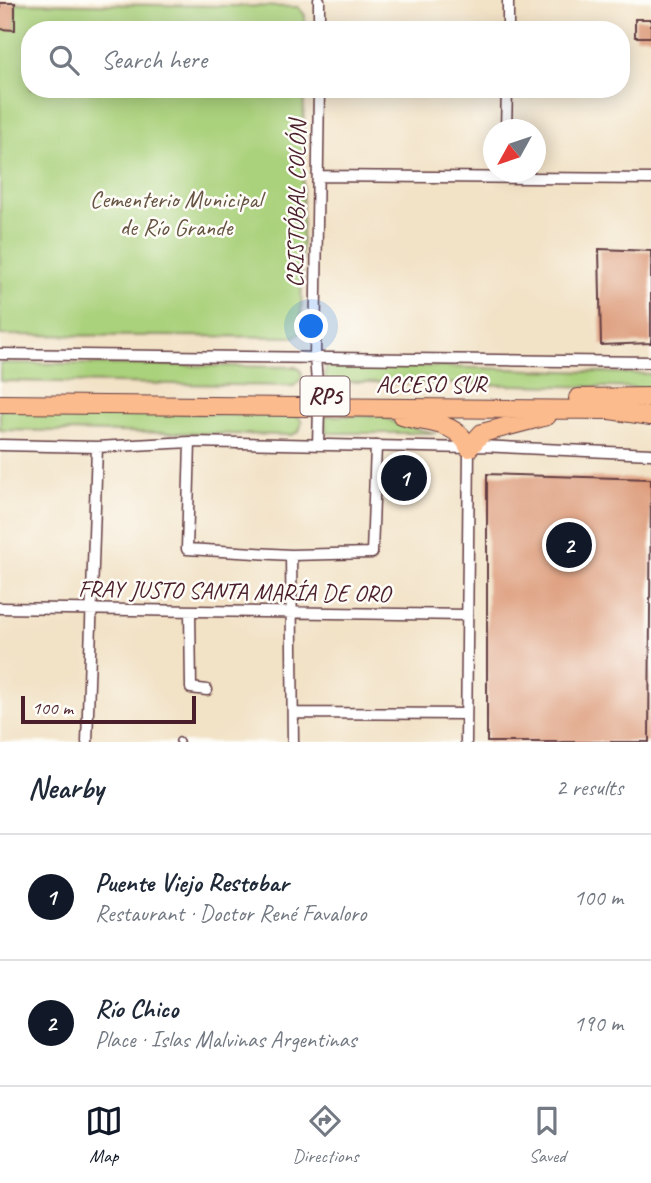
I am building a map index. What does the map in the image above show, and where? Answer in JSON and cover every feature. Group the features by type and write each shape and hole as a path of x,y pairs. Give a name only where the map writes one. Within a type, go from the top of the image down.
{"main road":[{"name":"ACCESO SUR","path":"0,393 319,402 382,408 610,410 651,416"},
{"name":"ACCESO SUR","path":"0,404 651,397"},
{"path":"382,408 405,418 448,427 464,438 469,448 482,433 561,410"}],"street":[{"path":"319,0 319,21"},
{"path":"508,0 508,21"},
{"name":"CRISTÓBAL COLÓN","path":"318,446 319,402 315,356 319,98"},
{"path":"506,119 507,98"},
{"path":"318,176 483,175"},
{"path":"546,176 651,179"},
{"path":"0,354 315,356 547,363 651,362"},
{"path":"190,442 187,549 291,555 372,553 376,446"},
{"path":"0,445 97,446 190,442 318,446 480,446 651,454"},
{"path":"87,742 97,446"},
{"path":"466,742 469,448"},
{"path":"291,555 293,742"},
{"name":"FRAY JUSTO SANTA MARÍA DE ORO","path":"0,608 467,615"},
{"path":"190,611 191,688 207,690"},
{"path":"293,713 466,713"}],"green space":[{"name":"Cementerio Municipal de Río Grande","path":"15,3 298,7 305,15 305,21 21,21 21,98 304,98 301,332 295,337 0,335 0,29 15,29"},
{"path":"0,363 296,367 301,371 302,378 294,386 0,381"},
{"path":"326,363 651,374 651,388 325,381"},
{"path":"0,409 298,416 302,422 299,432 291,435 0,430"},
{"path":"380,415 400,425 436,433 326,433 325,416"}],"building":[{"path":"0,3 15,3 15,30 0,29"},
{"path":"635,19 651,19 651,37 635,37"},
{"path":"599,249 651,251 651,343 601,345"},
{"path":"487,474 651,479 649,742 487,742"}],"place":[{"name":"Puente Viejo Restobar","path":"404,478"},
{"name":"Río Chico","path":"569,545"}]}
